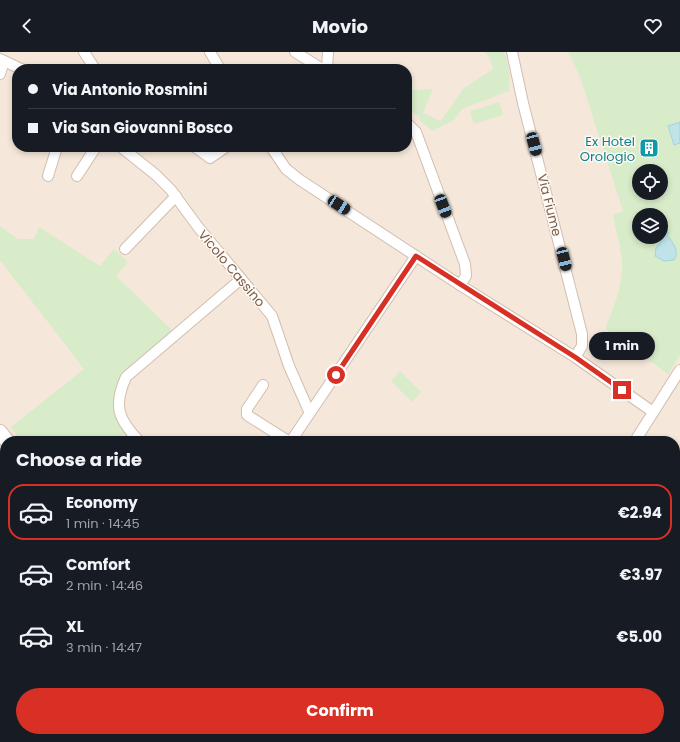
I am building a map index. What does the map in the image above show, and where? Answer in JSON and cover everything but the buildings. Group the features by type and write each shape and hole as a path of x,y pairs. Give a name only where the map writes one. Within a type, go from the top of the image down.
{"street":[{"path":"84,52 92,64"},
{"path":"210,52 217,64"},
{"path":"295,52 314,64"},
{"path":"327,64 328,52"},
{"name":"Via Fiume","path":"512,52 523,103 582,334 582,346 575,357"},
{"path":"0,74 2,60 12,65"},
{"path":"412,128 416,132 465,264 466,276 460,285"},
{"path":"48,176 55,152"},
{"path":"77,176 93,152"},
{"name":"Vicolo Cassino","path":"127,152 156,175 176,196 198,227 272,316 289,366 308,409 311,411"},
{"path":"202,152 210,158 219,152"},
{"path":"274,152 286,169 300,180 460,285 575,357 654,412"},
{"path":"125,250 176,196"},
{"path":"294,436 416,256"},
{"path":"131,436 123,421 118,406 121,388 126,377 241,279"},
{"path":"638,436 680,370"},
{"path":"263,386 247,410 248,415 280,436"}],"shaded area":[{"path":"0,52 680,52 680,436 0,436"}],"green space":[{"path":"485,52 505,53 510,74 509,91 462,109 454,120 433,131 420,121 419,116 412,111 412,90 433,89 423,113 441,121 463,89 493,69 490,59"},
{"path":"568,52 680,52 680,355 668,374 605,328 614,307 622,270 620,249 613,215 623,211 580,77"},
{"path":"499,102 503,115 474,124 470,111"},
{"path":"0,226 18,239 34,239 39,227 100,266 114,249 128,262 116,276 172,330 123,373 115,387 113,406 120,423 127,434 125,436 17,436 11,427 84,369 0,260"},
{"path":"400,371 421,392 412,402 391,381"}],"water":[{"path":"680,122 680,143 674,145 668,126"},
{"path":"668,236 675,247 676,257 674,260 664,261 655,256 656,248 659,244 668,244"}],"place":[{"name":"Ex Hotel Orologio","path":"649,148"}],"route":[{"path":"336,375 416,256 575,357 622,390"}]}
